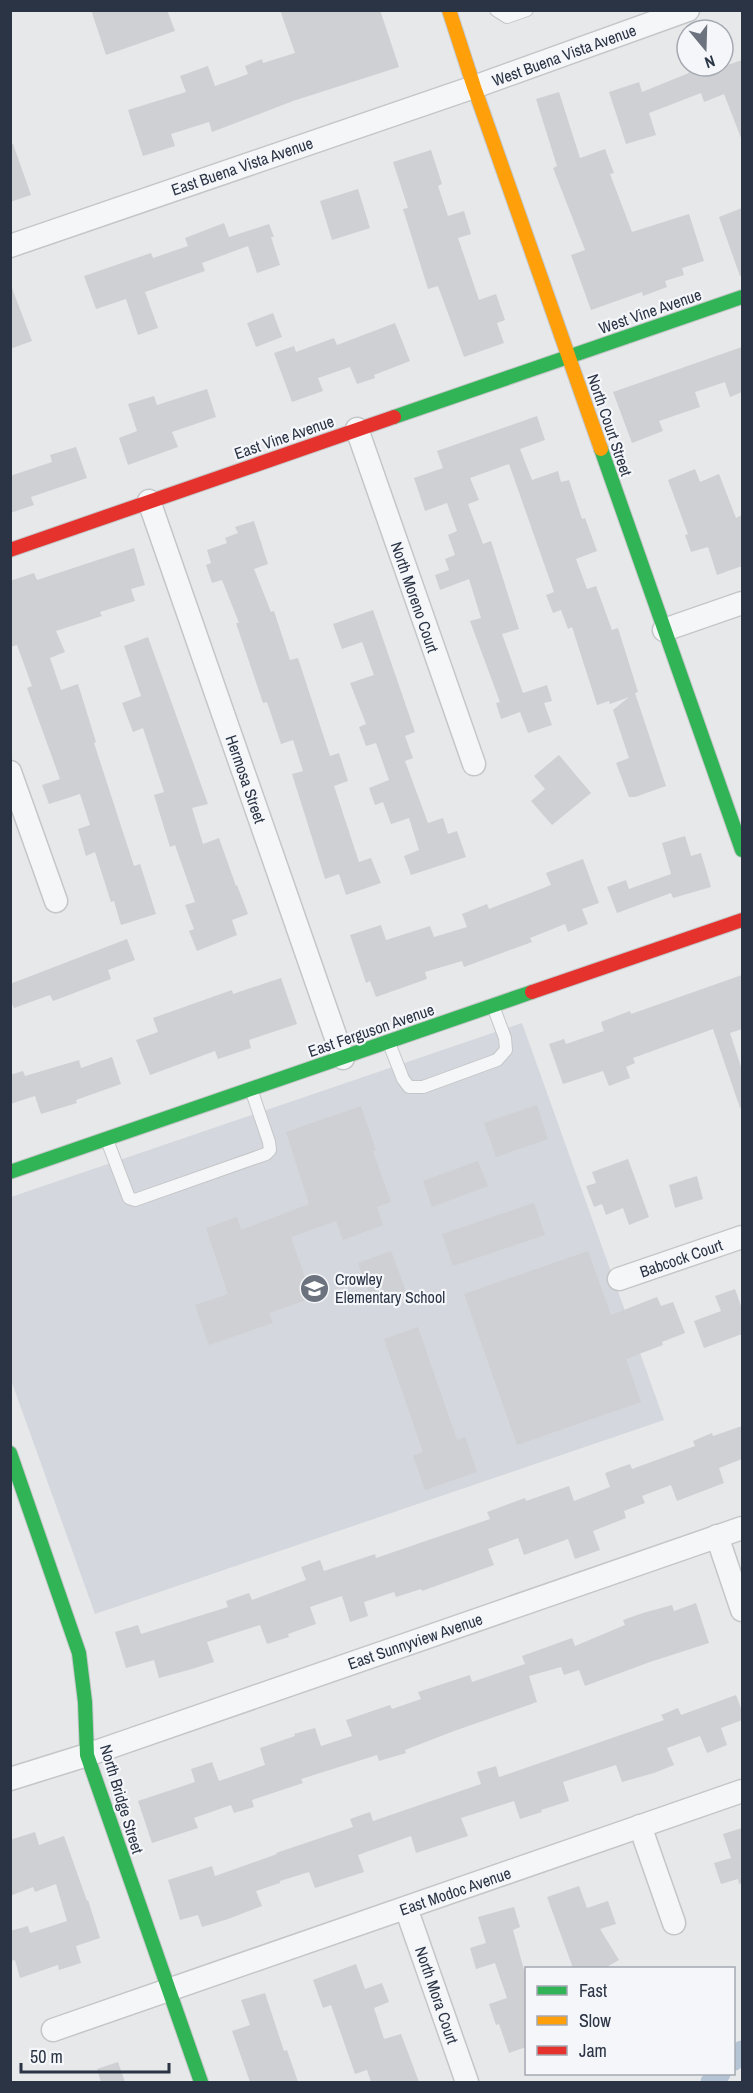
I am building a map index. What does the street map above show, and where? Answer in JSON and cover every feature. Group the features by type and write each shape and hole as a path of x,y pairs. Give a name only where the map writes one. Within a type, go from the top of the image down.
{"street":[{"name":"North Court Street","path":"449,10 742,850"},
{"name":"West Buena Vista Avenue","path":"474,87 688,10"},
{"name":"East Buena Vista Avenue","path":"10,246 474,87"},
{"name":"West Vine Avenue","path":"569,357 742,297"},
{"name":"East Vine Avenue","path":"10,550 569,357"},
{"name":"North Moreno Court","path":"357,429 474,764"},
{"name":"Hermosa Street","path":"149,501 343,1058"},
{"path":"664,630 742,603"},
{"path":"10,772 56,901"},
{"name":"East Ferguson Avenue","path":"10,1172 742,920"},
{"name":"Babcock Court","path":"619,1280 742,1237"},
{"name":"North Bridge Street","path":"10,1453 79,1653 85,1702 87,1755 201,2082"},
{"name":"East Sunnyview Avenue","path":"10,1779 87,1755 742,1528"},
{"path":"717,1536 742,1610"},
{"name":"East Modoc Avenue","path":"52,2030 742,1791"},
{"path":"640,1826 674,1923"},
{"name":"North Mora Court","path":"406,1908 467,2082"}],"lane":[{"path":"496,10 507,17 527,10"},
{"path":"389,1041 403,1079 409,1087 423,1087 497,1060 506,1050 505,1038 493,1005"},
{"path":"107,1139 129,1198 135,1200 266,1154 270,1150 269,1142 251,1089"}],"shaded area":[{"name":"Crowley Elementary School","path":"522,1023 664,1420 95,1614 11,1380 11,1197"}],"building":[{"path":"91,10 167,10 175,31 106,55"},
{"path":"280,10 380,10 399,67 293,101 212,132 209,122 171,134 175,146 143,156 128,110 186,92 180,76 208,66 215,86 248,74 245,66 262,59 263,63 295,53"},
{"path":"742,60 742,138 724,94 704,102 701,93 649,113 656,135 626,144 609,92 639,82 642,92 677,78 735,78 735,62"},
{"path":"559,92 580,158 605,149 614,173 610,174 632,232 689,214 704,261 682,268 684,275 665,281 667,287 643,296 642,292 591,310 571,255 585,250 553,168 557,166 536,99"},
{"path":"13,144 31,195 10,202 10,145"},
{"path":"431,150 442,184 438,186 448,216 464,211 471,234 458,238 479,300 496,294 505,320 497,323 504,343 464,357 438,286 428,289 403,209 408,208 393,162"},
{"path":"358,189 370,228 332,240 320,201"},
{"path":"742,208 742,276 740,276 719,217"},
{"path":"224,223 229,237 269,224 280,265 257,273 248,246 202,263 205,271 145,292 158,328 138,335 126,299 96,309 84,276 151,253 153,258 188,246 185,238"},
{"path":"10,288 12,288 32,341 10,349"},
{"path":"273,313 282,337 256,347 247,323"},
{"path":"395,323 410,361 357,384 350,367 318,378 323,391 292,402 274,353 294,346 296,352 334,338 337,345"},
{"path":"742,347 742,392 730,397 725,382 695,392 700,407 659,421 663,431 632,443 613,392"},
{"path":"207,389 216,417 172,432 178,447 128,465 119,438 137,431 128,404 154,396 157,405"},
{"path":"537,416 545,440 520,449 532,480 558,471 561,482 569,480 582,519 585,518 597,551 576,559 587,589 596,586 612,630 618,628 638,692 635,693 666,786 635,797 629,797 616,763 629,758 613,710 629,697 610,704 609,701 597,705 572,627 568,629 561,610 553,613 546,595 554,592 509,464 470,478 479,500 468,504 483,544 491,541 519,629 502,634 523,693 547,685 552,701 544,703 552,725 528,733 520,712 501,719 496,703 500,702 470,621 481,618 469,579 440,590 435,575 449,570 445,559 455,555 448,535 457,531 447,503 425,511 414,478 443,468 437,451"},
{"path":"76,447 87,478 31,497 34,505 10,513 10,476 52,462 50,455"},
{"path":"695,469 700,482 719,474 736,518 742,515 742,566 717,575 708,547 691,552 685,535 688,534 668,480"},
{"path":"254,521 268,564 254,569 271,612 274,611 290,660 298,658 330,756 339,753 348,781 334,786 359,862 371,858 381,883 346,895 339,874 325,879 292,774 303,771 293,740 281,744 267,702 263,703 236,623 239,623 222,580 212,583 206,565 211,563 207,550 227,543 225,538 238,533 235,527"},
{"path":"134,548 145,585 131,589 135,601 100,612 102,616 56,631 65,652 50,658 61,690 78,684 96,742 94,743 134,866 140,864 156,914 121,925 95,852 86,856 78,829 90,825 80,794 49,804 42,785 60,779 27,688 32,686 17,645 10,647 10,581 34,573 37,580"},
{"path":"373,610 415,732 405,736 413,758 405,761 428,823 443,818 448,834 457,831 466,857 411,875 404,856 419,850 409,818 391,824 383,802 375,805 369,788 389,780 376,743 366,746 359,727 366,724 350,683 374,675 362,642 342,649 333,624"},
{"path":"148,637 208,804 192,808 203,844 219,838 248,914 232,920 237,935 197,951 189,931 194,929 185,905 195,902 175,845 170,847 154,795 164,792 143,728 133,732 122,703 141,696 124,646"},
{"path":"559,755 591,793 552,825 531,801 545,789 534,776"},
{"path":"685,836 691,856 701,853 711,887 673,898 671,893 617,913 607,887 626,880 629,889 671,874 662,843"},
{"path":"583,859 599,903 582,909 588,924 568,932 565,924 530,938 532,942 464,967 462,961 425,972 427,979 376,997 370,981 366,983 350,935 381,925 386,940 430,926 434,937 467,927 462,914 487,904 489,909 551,885 546,873"},
{"path":"127,939 135,960 108,970 111,979 53,1001 50,995 14,1008 10,1000 10,984"},
{"path":"742,975 742,1029 730,1033 742,1070 742,1107 740,1108 713,1029 633,1058 635,1063 626,1067 630,1078 609,1086 603,1071 563,1084 549,1044 564,1039 566,1044 604,1031 601,1022 630,1011 631,1014"},
{"path":"281,978 297,1024 249,1040 251,1048 218,1059 215,1051 150,1075 136,1040 158,1032 153,1018 232,990 233,994"},
{"path":"112,1057 121,1084 76,1100 77,1103 41,1114 35,1096 10,1104 10,1075 23,1071 25,1076 79,1060 81,1068"},
{"path":"537,1105 548,1139 496,1157 484,1123"},
{"path":"361,1106 376,1150 373,1151 391,1202 377,1207 383,1225 343,1240 336,1221 291,1237 312,1298 269,1313 273,1323 209,1345 195,1305 228,1294 206,1228 237,1217 241,1230 309,1204 286,1132"},
{"path":"628,1159 649,1217 629,1225 623,1208 606,1215 602,1204 594,1207 586,1186 596,1183 592,1172"},
{"path":"478,1161 488,1186 432,1207 423,1181"},
{"path":"697,1176 703,1199 675,1208 669,1185"},
{"path":"534,1203 545,1235 453,1266 442,1234"},
{"path":"391,1251 407,1294 373,1306 358,1263"},
{"path":"588,1251 611,1315 657,1297 661,1306 673,1302 685,1333 662,1342 663,1345 626,1359 641,1402 517,1445 464,1294"},
{"path":"735,1289 742,1309 742,1334 704,1348 694,1321 721,1311 715,1296"},
{"path":"418,1327 457,1440 465,1437 477,1472 425,1490 413,1456 423,1452 384,1339"},
{"path":"742,1426 742,1459 719,1468 724,1483 677,1501 671,1485 642,1496 645,1503 624,1511 626,1518 593,1531 600,1550 575,1559 568,1539 524,1555 518,1538 488,1549 494,1565 422,1591 421,1589 396,1597 394,1592 364,1602 368,1616 350,1622 342,1596 310,1607 316,1624 288,1634 289,1637 267,1644 260,1625 207,1642 214,1662 159,1678 154,1660 126,1668 115,1632 138,1625 141,1634 228,1607 226,1601 249,1593 252,1600 306,1580 301,1567 320,1560 324,1571 375,1554 376,1558 490,1519 487,1512 525,1498 526,1501 569,1486 574,1501 610,1487 605,1473 630,1464 632,1469 695,1446 693,1441 712,1433 713,1436"},
{"path":"696,1603 709,1643 585,1686 579,1670 564,1675 561,1667 529,1676 537,1702 405,1750 406,1753 379,1761 377,1755 301,1779 303,1783 252,1800 254,1807 234,1813 231,1805 194,1818 198,1828 152,1843 138,1801 195,1782 191,1769 212,1762 219,1781 265,1765 260,1748 295,1736 294,1734 315,1728 321,1746 352,1736 346,1720 390,1705 392,1709 421,1699 418,1692 470,1675 472,1682 525,1664 522,1656 572,1638 575,1646 625,1625 623,1620 672,1605 674,1611"},
{"path":"736,1695 742,1711 742,1720 721,1728 727,1745 707,1753 700,1736 667,1748 674,1765 654,1773 622,1782 616,1765 563,1782 569,1801 541,1810 542,1812 520,1819 514,1801 461,1818 468,1836 416,1853 411,1836 358,1855 364,1872 315,1888 309,1872 256,1891 262,1906 228,1919 202,1927 198,1915 180,1920 168,1880 212,1866 215,1876 353,1827 350,1819 370,1812 373,1821 481,1784 477,1772 496,1766 499,1777 664,1720 661,1715 678,1708 681,1715"},
{"path":"742,1828 742,1883 739,1884 738,1879 721,1884 714,1863 731,1858 723,1834"},
{"path":"35,1832 39,1845 64,1836 100,1938 76,1946 81,1963 59,1970 58,1965 20,1978 15,1960 10,1961 10,1931 28,1926 30,1933 67,1921 56,1884 35,1892 33,1887 10,1896 10,1840"},
{"path":"579,1886 587,1908 608,1901 616,1924 600,1929 619,1960 607,1967 573,1967 547,1897"},
{"path":"514,1907 520,1927 513,1930 525,1973 525,2047 509,2053 489,2004 507,1998 495,1963 476,1969 470,1948 486,1943 478,1917"},
{"path":"356,1964 365,1989 382,1983 389,2002 374,2008 384,2039 401,2034 419,2082 371,2082 367,2070 355,2074 331,2005 323,2008 313,1980"},
{"path":"265,1993 284,2051 287,2050 298,2082 250,2082 232,2031 250,2025 241,2000"},
{"path":"118,2062 125,2082 101,2082 97,2069"}],"waterway":[{"path":"735,2059 742,2051"},
{"path":"711,2082 719,2075"}],"traffic: fast":[{"path":"394,417 742,297"},
{"path":"601,449 742,850"},
{"path":"10,1172 532,992"},
{"path":"10,1453 79,1653 85,1702 87,1755 201,2082"}],"traffic: slow":[{"path":"449,10 601,449"}],"traffic: jam":[{"path":"10,550 394,417"},
{"path":"532,992 742,920"}],"place":[{"name":"Crowley Elementary School","path":"314,1288"}]}
